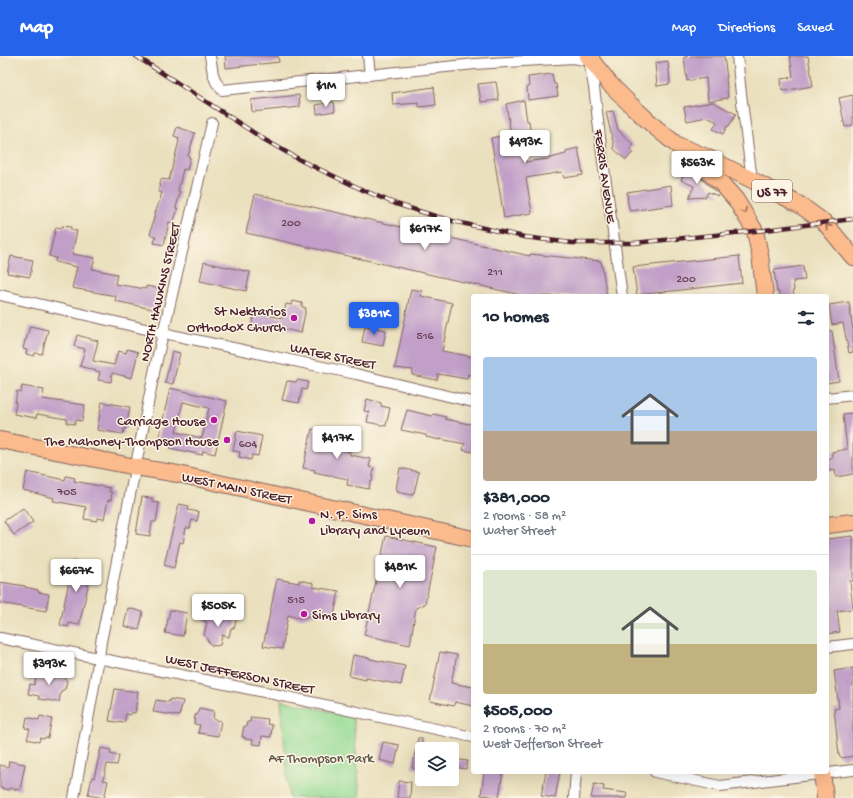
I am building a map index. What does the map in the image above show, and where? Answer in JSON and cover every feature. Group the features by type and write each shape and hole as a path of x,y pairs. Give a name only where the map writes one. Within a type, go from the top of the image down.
{"main road":[{"name":"US 77","path":"592,57 610,84 632,106 722,184 736,200 755,231 760,255 764,294"},
{"name":"US 77","path":"677,145 704,156 800,205 825,223 853,257"},
{"name":"WEST MAIN STREET","path":"0,440 178,474 471,539"},
{"path":"829,525 853,522"},
{"path":"822,774 825,798"}],"street":[{"path":"210,56 213,74 216,82 222,90 475,64 574,58 582,60 592,57"},
{"path":"368,56 370,75"},
{"path":"737,56 740,94 752,180"},
{"name":"FERRIS AVENUE","path":"592,57 602,154 622,294"},
{"name":"NORTH HAWKINS STREET","path":"74,798 101,642 163,333 212,123"},
{"name":"WATER STREET","path":"0,295 163,333 356,374 471,402"},
{"path":"829,398 853,395"},
{"name":"WEST JEFFERSON STREET","path":"0,638 471,737"},
{"path":"829,647 853,644"},
{"path":"829,772 853,770"},
{"path":"574,798 576,774"},
{"path":"664,774 720,786 814,774"}],"green space":[{"name":"AF Thompson Park","path":"281,700 353,717 360,798 289,798"}],"building":[{"path":"225,56 278,56 279,62 226,68"},
{"path":"724,56 728,98 708,101 706,78 687,81 684,57"},
{"path":"790,56 808,56 813,86 782,91 781,79 793,77"},
{"path":"668,61 670,84 657,86 655,63"},
{"path":"552,74 554,84 556,84 558,96 528,100 528,77"},
{"path":"496,82 499,100 481,102 478,84"},
{"path":"434,87 436,105 419,107 419,103 393,105 392,93"},
{"path":"299,95 300,107 252,112 251,100"},
{"path":"853,95 853,125 845,127 839,98"},
{"path":"524,100 530,130 521,131 525,162 547,159 566,154 566,151 578,148 583,175 564,178 562,172 526,178 532,213 504,218 491,138 511,134 506,104"},
{"path":"334,102 335,111 317,114 316,105"},
{"path":"713,102 736,114 723,134 713,129 717,122 707,117 687,121 684,107"},
{"path":"613,111 618,130 634,145 630,149 633,152 626,160 613,148 614,146 606,112"},
{"path":"177,127 195,133 188,156 190,157 187,170 183,169 178,191 180,192 176,208 178,209 173,223 169,222 164,245 154,243 156,236 150,235 162,193 158,192 161,179 169,180 179,141 179,138 174,136"},
{"path":"687,166 719,194 718,196 708,192 706,197 689,198 694,186 681,180"},
{"path":"671,185 673,205 630,211 627,192"},
{"path":"255,194 530,256 530,254 601,261 607,294 517,294 246,233"},
{"path":"62,226 71,227 71,230 77,231 72,254 95,258 92,269 117,274 115,284 146,289 146,286 161,289 157,310 115,301 116,296 72,288 77,267 55,262 56,258 49,256 56,227 62,228"},
{"path":"11,256 33,260 30,277 7,273"},
{"path":"739,256 742,283 637,294 633,267"},
{"path":"204,262 250,272 246,291 200,281"},
{"path":"803,266 805,280 793,281 794,294 779,294 779,292 777,292 774,270"},
{"path":"411,289 422,291 421,296 452,303 442,351 471,357 471,375 468,374 467,379 438,374 437,380 412,375 413,370 395,368"},
{"path":"292,301 302,303 302,307 306,308 301,333 271,326 270,331 251,328 254,313 283,318 286,304 291,305"},
{"path":"849,302 853,331 853,352 849,353 843,323 832,325 829,305"},
{"path":"30,326 48,330 42,354 35,353 34,356 26,354 27,350 23,349"},
{"path":"365,326 386,330 383,346 362,342"},
{"path":"829,331 832,331 839,381 829,383"},
{"path":"77,335 98,341 93,361 114,365 118,351 126,353 127,349 138,352 132,378 112,373 111,382 98,380 100,372 80,366 85,349 74,346"},
{"path":"172,351 180,353 173,384 165,383"},
{"path":"297,380 308,382 306,390 302,389 299,403 282,400 287,381 296,382"},
{"path":"22,386 44,390 42,399 85,405 82,421 75,420 75,424 67,423 67,419 37,414 36,418 14,414 17,391 21,392"},
{"name":"Carriage House","path":"170,388 227,401 215,454 203,451 202,455 170,448 171,444 158,441","holes":["183,402 209,408 202,438 176,432"]},
{"path":"367,399 381,403 381,406 390,408 386,426 367,422 369,412 364,411"},
{"path":"102,402 130,407 126,429 124,429 123,434 97,430"},
{"path":"407,410 432,416 433,414 446,417 445,419 469,424 471,423 471,452 463,450 465,444 426,437 426,435 401,430"},
{"path":"853,413 853,474 836,477 835,470 829,471 829,459 832,458 832,452 847,449 843,414"},
{"path":"312,429 341,435 338,449 350,452 350,455 371,459 369,467 374,468 372,482 370,482 369,489 347,485 348,479 314,472 315,470 303,468"},
{"path":"237,431 262,436 258,456 252,455 251,460 239,457 240,452 233,451"},
{"path":"400,468 419,472 414,493 412,493 412,495 397,492 398,490 396,489"},
{"path":"27,472 65,480 66,476 75,478 74,481 110,488 109,492 112,492 111,500 108,500 104,519 97,518 97,521 84,519 86,507 53,501 54,498 23,490"},
{"path":"142,497 152,498 152,502 159,503 156,522 152,522 150,536 136,534"},
{"path":"179,504 189,506 188,510 199,512 197,521 192,520 190,528 186,528 183,543 180,542 174,568 164,565"},
{"path":"23,508 33,522 14,535 4,521"},
{"path":"386,536 437,547 425,604 416,608 410,645 364,635"},
{"path":"853,536 853,581 850,581 853,609 837,611 840,632 829,634 829,539"},
{"path":"73,561 93,565 79,625 69,623 68,627 60,625"},
{"name":"Sims Library","path":"277,579 299,583 299,580 313,583 313,587 339,591 334,616 317,612 316,616 312,615 304,618 288,615 282,649 263,646"},
{"path":"0,582 25,586 38,590 38,592 49,594 46,611 0,603"},
{"path":"128,608 143,612 139,630 124,626"},
{"path":"170,610 187,613 183,636 165,633"},
{"path":"205,613 226,617 226,615 237,617 234,628 231,628 229,637 222,635 220,645 211,645 204,635 207,622 204,621"},
{"path":"440,652 457,655 451,683 471,687 471,706 455,702 454,706 430,701"},
{"path":"353,655 405,666 401,685 349,676"},
{"path":"853,668 853,756 842,758 839,755 834,709 839,708 834,671"},
{"path":"52,669 63,671 62,675 67,681 65,689 61,691 59,702 39,699 39,696 28,694 30,684 34,685 37,673 51,676"},
{"path":"115,689 138,692 135,713 131,712 131,715 126,714 124,723 109,721"},
{"path":"170,699 183,701 179,716 153,712 156,700 169,702"},
{"path":"199,708 214,711 213,719 221,721 218,736 198,733 200,725 194,724 195,715 197,715"},
{"path":"40,716 52,719 48,738 40,738 39,742 27,739 30,729 25,728 27,717 39,720"},
{"path":"251,717 268,719 267,724 272,725 271,737 262,736 261,745 252,744 253,740 242,737 244,726 246,727 247,722 250,722"},
{"path":"418,738 422,738 422,742 417,742"},
{"path":"383,742 399,745 395,764 379,760"},
{"path":"101,748 111,750 110,754 119,756 117,765 107,764 103,780 108,781 104,798 88,795 92,777 94,778"},
{"path":"415,753 415,768 412,768"},
{"path":"459,760 468,761 466,769 459,768"},
{"path":"9,761 25,764 20,790 0,788 0,765 8,767"},
{"path":"484,774 503,774 499,797 481,795"},
{"path":"546,774 560,774 555,798 541,796"},
{"path":"399,781 411,782 410,798 397,798"},
{"path":"594,784 604,786 603,790 627,793 626,798 591,798"}],"railway":[{"path":"136,56 265,140 302,161 396,204 448,220 524,237 572,243 634,243 765,230 853,219"}],"place":[{"name":"St Nektarios Orthodox Church","path":"294,318"},
{"name":"Carriage House","path":"214,420"},
{"name":"The Mahoney-Thompson House","path":"227,440"},
{"name":"N. P. Sims Library and Lyceum","path":"312,521"},
{"name":"Sims Library","path":"304,614"}]}
